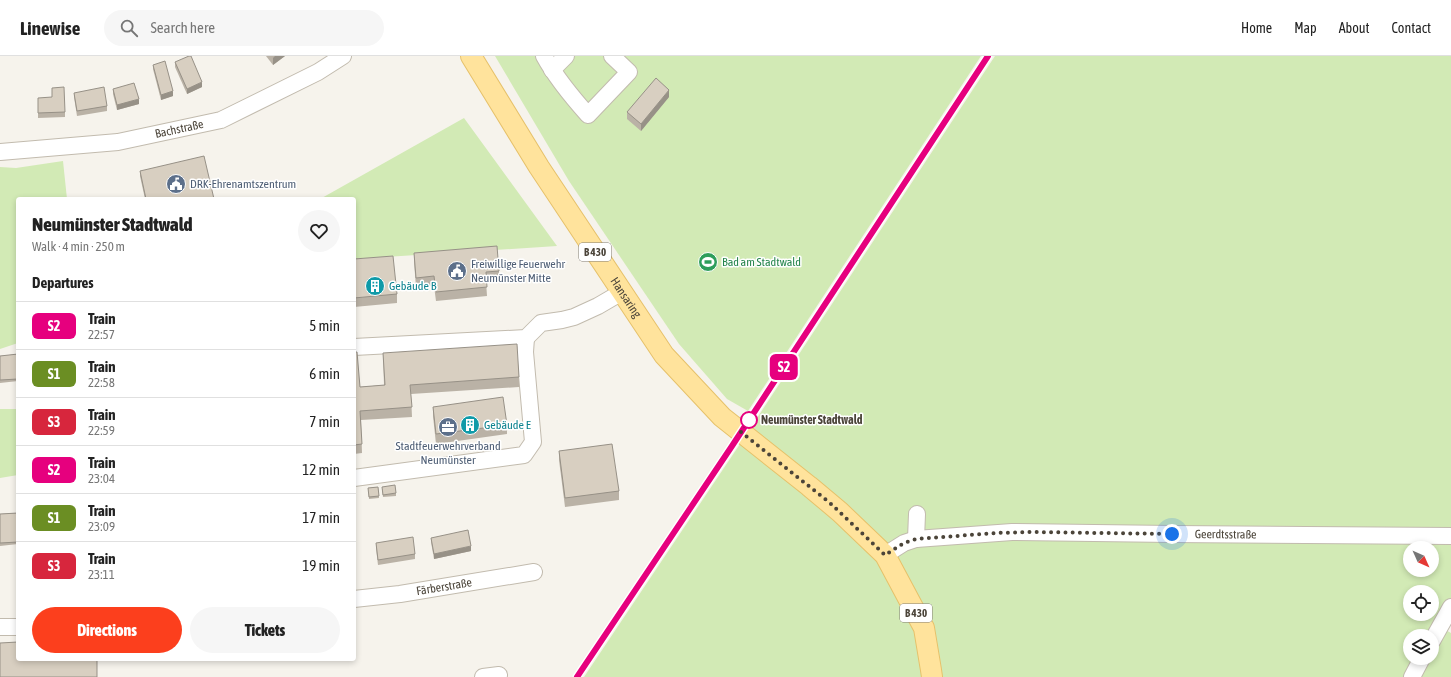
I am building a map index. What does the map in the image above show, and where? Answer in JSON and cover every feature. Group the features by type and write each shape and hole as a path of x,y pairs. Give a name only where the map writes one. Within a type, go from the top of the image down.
{"main road":[{"name":"Hansaring","path":"471,56 539,167 664,355 722,417 830,503 885,555"},
{"name":"B 430","path":"885,555 924,628 932,677"}],"street":[{"name":"Bachstraße","path":"0,152 118,142 221,120 318,72 343,56"},
{"path":"544,56 570,95 588,115 629,72 612,56"},
{"path":"552,70 566,56"},
{"path":"356,478 524,455 533,442 525,352 526,338 541,323 574,317 602,304 622,292"},
{"path":"356,347 526,338"},
{"path":"916,539 917,514"},
{"name":"Geerdtsstraße","path":"885,555 904,543 916,539 1012,532 1451,536"},
{"name":"Färberstraße","path":"356,599 400,594 534,572"},
{"path":"1439,629 1451,607"},
{"path":"0,627 16,627"},
{"path":"1412,677 1418,665"}],"green space":[{"name":"Bad am Stadtwald","path":"495,56 981,56 748,411 727,399 679,344 569,181"},
{"path":"995,56 1451,56 1451,607 1437,629 1403,629 1403,665 1418,665 1412,677 584,677 738,447"},
{"path":"464,118 557,246 356,259 356,197 324,197"},
{"path":"63,161 67,197 16,197 16,344 0,349 0,167 16,168"},
{"path":"0,409 16,409 16,475 0,478"},
{"path":"1442,628 1451,633 1451,677 1414,677 1421,665 1439,665 1439,633"}],"building":[{"path":"191,56 202,82 187,89 175,62"},
{"path":"165,61 173,91 161,95 153,65"},
{"path":"656,78 669,90 641,124 627,112"},
{"path":"134,83 139,99 117,105 113,89"},
{"path":"64,87 65,112 38,113 38,98 52,97 52,88"},
{"path":"104,87 107,106 77,111 74,93"},
{"name":"DRK-Ehrenamtszentrum","path":"204,156 214,197 146,197 140,171"},
{"name":"Freiwillige Feuerwehr Neumünster Mitte","path":"497,246 499,271 486,272 487,287 436,292 434,276 416,278 414,253"},
{"name":"Gebäude B","path":"393,256 397,294 356,298 356,259"},
{"path":"517,344 519,377 410,385 412,407 360,411 362,444 356,445 356,352 360,387 385,385 383,353"},
{"path":"16,354 16,379 0,380 0,356"},
{"name":"Gebäude E","path":"503,397 507,425 436,434 433,407"},
{"path":"612,444 619,491 565,498 559,451"},
{"path":"395,485 396,493 383,495 382,487"},
{"path":"378,487 379,496 369,497 368,488"},
{"path":"16,513 16,542 0,543 0,514"},
{"path":"468,530 471,546 434,554 431,538"},
{"path":"413,537 415,554 378,560 376,543"},
{"path":"16,642 16,661 97,661 97,677 0,677 0,643"}],"railway":[{"path":"577,677 732,446 988,56"}],"train":[{"name":"S2","path":"577,677 732,446 988,56"}],"place":[{"name":"DRK-Ehrenamtszentrum","path":"176,184"},
{"name":"Bad am Stadtwald","path":"708,262"},
{"name":"Freiwillige Feuerwehr Neumünster Mitte","path":"457,271"},
{"name":"Gebäude B","path":"375,286"},
{"name":"Neumünster Stadtwald","path":"749,420"},
{"name":"Gebäude E","path":"470,425"},
{"name":"Stadtfeuerwehrverband Neumünster","path":"448,427"}],"route":[{"path":"749,420 741,432 830,503 885,555 904,543 916,539 996,533 1033,532 1172,534"}]}
